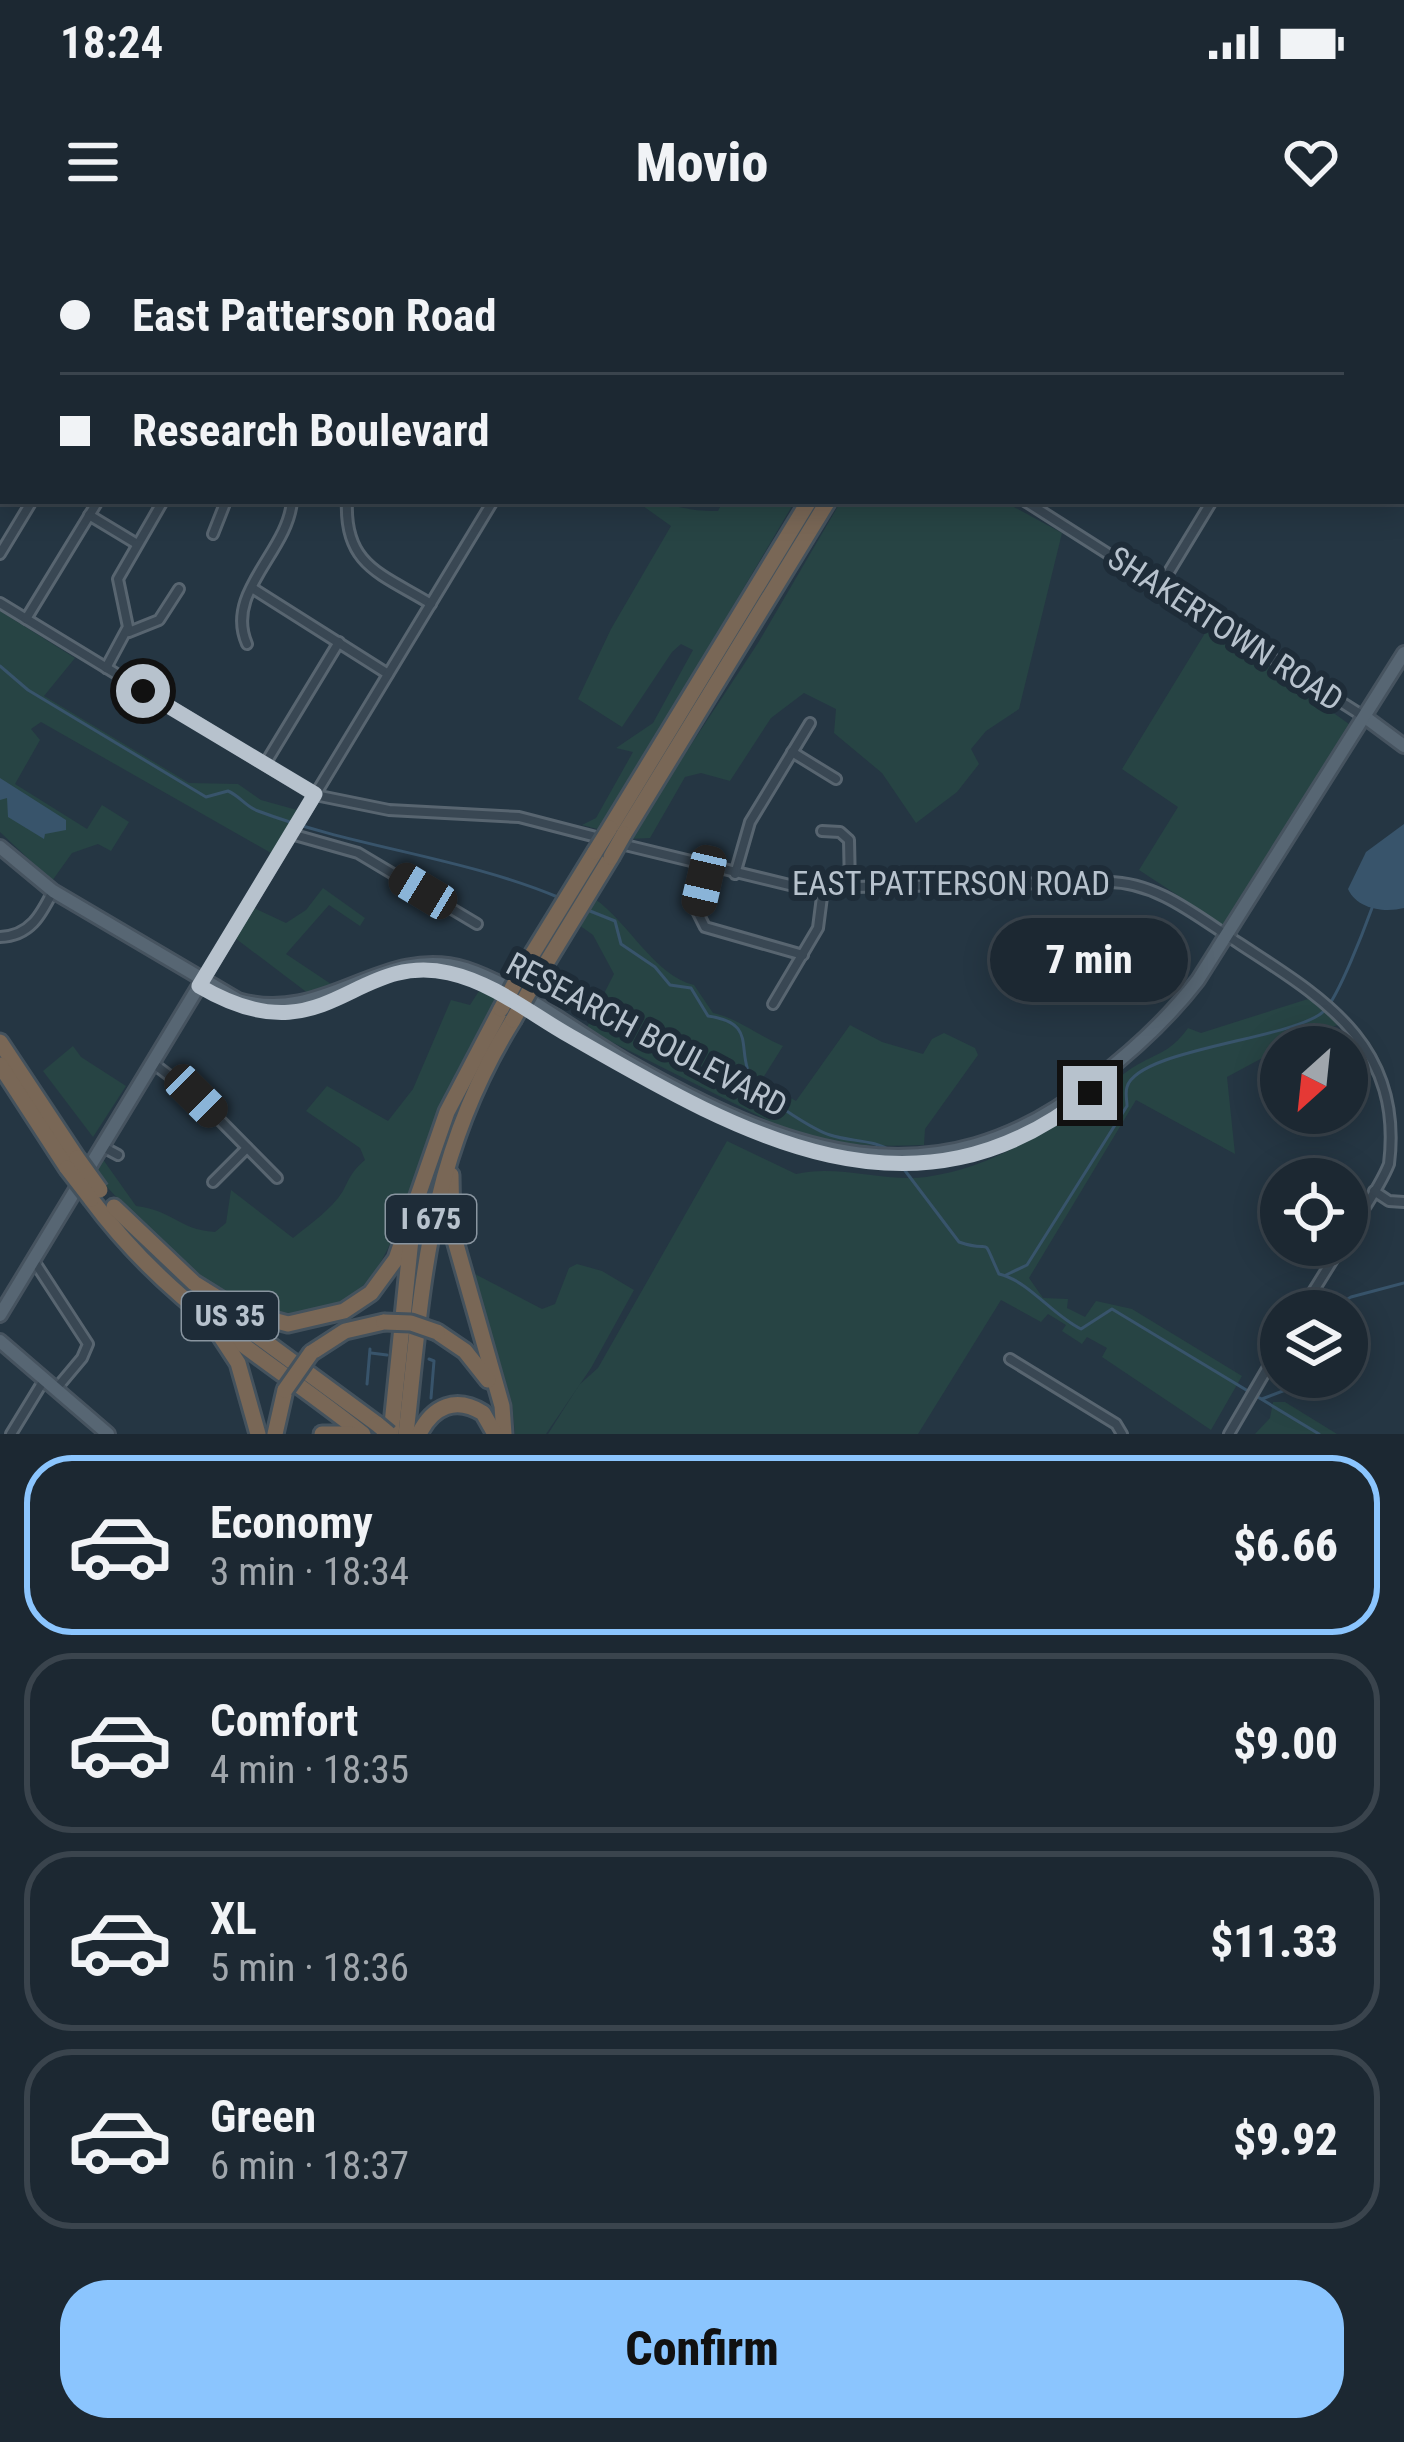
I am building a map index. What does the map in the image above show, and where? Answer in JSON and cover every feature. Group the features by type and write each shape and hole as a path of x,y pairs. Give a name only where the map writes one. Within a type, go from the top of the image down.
{"highway":[{"name":"I 675","path":"380,1433 397,1377 411,1240 430,1160 460,1082 603,855 807,504"},
{"name":"I 675","path":"617,831 826,504"},
{"name":"I 675","path":"412,1434 424,1265 454,1139 507,1014"},
{"name":"US 35","path":"0,1042 72,1163"},
{"path":"492,1054 454,1160 448,1214 502,1406 501,1434"},
{"name":"US 35","path":"0,1066 110,1214 183,1279 380,1433"},
{"path":"110,1214 224,1304 265,1321 314,1322 349,1309 385,1278 400,1250 430,1160"},
{"path":"110,1214 151,1273 205,1318 380,1433"},
{"path":"205,1318 235,1358 259,1434"},
{"path":"275,1434 285,1390 311,1354 346,1331 384,1322 411,1323 437,1332 465,1351 486,1376 500,1408 501,1434"},
{"path":"412,1434 435,1411 456,1404 479,1410 501,1434"},
{"path":"322,1434 350,1434"}],"main road":[{"name":"RESEARCH BOULEVARD","path":"0,857 230,1005 284,1013 318,1008 411,971 466,977 650,1082 770,1140 826,1158 916,1161 1002,1144 1074,1106 1176,1018 1404,653"},
{"path":"1365,717 1404,742"},
{"name":"RESEARCH BOULEVARD","path":"0,847 52,894"},
{"path":"0,1315 200,984"},
{"path":"0,1341 108,1434"}],"street":[{"path":"0,554 30,504"},
{"path":"26,619 96,504"},
{"path":"125,637 126,612 117,582 161,504"},
{"path":"213,534 225,504"},
{"path":"247,644 240,614 286,531 291,504"},
{"path":"347,504 346,530 355,553 431,604"},
{"path":"200,984 491,504"},
{"name":"SHAKERTOWN ROAD","path":"1030,504 1365,717"},
{"path":"1161,585 1210,504"},
{"path":"89,515 137,544"},
{"path":"251,588 388,674"},
{"path":"106,668 125,637 161,618 178,589"},
{"name":"EAST PATTERSON ROAD","path":"0,603 315,794 389,810 519,817 785,886 1135,883 1323,994 1360,1022"},
{"path":"126,612 145,623"},
{"path":"265,764 339,642"},
{"path":"736,874 750,822 809,723"},
{"path":"792,752 836,779"},
{"path":"822,831 841,832 849,840 850,889"},
{"path":"291,834 358,853 477,923"},
{"path":"707,867 697,911 705,927 803,955"},
{"path":"773,1004 820,924 824,889"},
{"path":"0,937 27,930 52,894"},
{"path":"151,1065 178,1083 277,1178"},
{"path":"1368,1201 1397,1138 1394,1079"},
{"path":"102,1146 118,1155"},
{"path":"213,1182 247,1148"},
{"path":"1374,1191 1389,1201 1404,1202"},
{"path":"11,1434 50,1385 82,1358 88,1344 34,1262"},
{"path":"1010,1359 1116,1424 1122,1434"},
{"path":"1229,1434 1260,1379"}],"green space":[{"path":"640,504 718,511 722,504 793,504 601,830 582,825 596,818 633,752 616,748 653,723 693,650 681,644 672,652 622,727 578,699 611,629 671,526"},
{"path":"839,504 1009,504 1062,533 1019,709 986,731 971,749 979,764 957,792 916,823 882,773 834,733 836,709 804,693 771,718 730,781 701,773 685,777 650,838 629,839 758,643"},
{"path":"0,611 75,658 44,696 189,783 238,784 261,800 297,810 271,853 41,722 31,729 40,740 15,784 87,829 102,805 129,822 111,851 98,844 72,853 52,881 0,832"},
{"path":"1210,625 1349,724 1223,925 1139,870 1178,807 1122,769"},
{"path":"323,888 365,918 360,926 329,905 286,954 334,986 313,997 235,938 254,908 286,923 306,910"},
{"path":"595,899 666,971 694,985 713,1013 783,1046 761,1081 796,1101 850,1025 882,1042 923,1054 932,1039 944,1033 975,1048 978,1055 925,1129 924,1145 855,1144 787,1130 586,1029 614,974 593,935 579,925"},
{"path":"479,991 496,999 439,1110 389,1246 369,1280 336,1304 302,1313 268,1310 234,1296 171,1251 94,1173 102,1158 136,1206 215,1232 226,1223 231,1190 293,1238 333,1204 365,1160 360,1148 306,1111 327,1086 388,1121 413,1089 451,1000 470,1005"},
{"path":"1308,999 1346,1022 1260,1026 1260,1059 1227,1077 1235,1154 1136,1100 1029,1278 1043,1298 1068,1299 1067,1308 1085,1317 1096,1301 1132,1309 1242,1376 1211,1430 1102,1357 1107,1348 1087,1337 1082,1344 1062,1331 1066,1325 1048,1314 1041,1322 1001,1300 918,1434 548,1434 579,1385 598,1368 727,1141 796,1174 828,1171 910,1178 955,1171 1034,1137 1129,1070 1168,1049 1188,1028 1201,1033"},
{"path":"73,1046 81,1057 126,1086 93,1137 43,1071"},
{"path":"577,1264 602,1271 634,1290 591,1368 546,1434 515,1434 512,1403 473,1273 542,1309 555,1304 569,1268"},
{"path":"1273,1402 1285,1402 1337,1434 1255,1434 1270,1418"}],"water":[{"path":"0,778 66,820 66,830 45,834 44,839 8,817 7,798 0,800"},
{"path":"1404,824 1404,908 1364,905 1348,889 1366,852"}],"waterway":[{"path":"0,666 28,690 206,797 228,791 254,809 295,824 486,872 560,898"},
{"path":"1006,1275 1027,1265 1127,1106 1127,1087 1138,1074 1188,1053 1285,1029 1325,1010 1372,908"},
{"path":"585,909 615,921 621,944 655,967 670,985 691,988 708,1016 735,1026 750,1076 772,1101 823,1132 892,1152"},
{"path":"897,1160 959,1242 985,1247 999,1274 1020,1284 1070,1323 1081,1329 1112,1309 1319,1434"},
{"path":"1368,1293 1404,1283"},
{"path":"367,1384 370,1349"},
{"path":"371,1353 387,1355"},
{"path":"429,1359 434,1361 431,1398"}],"route":[{"path":"143,691 315,794 199,986 230,1005 266,1014 299,1012 411,971 443,971 486,986 650,1082 770,1140 858,1163 918,1164 980,1153 1023,1136 1090,1093"}]}
